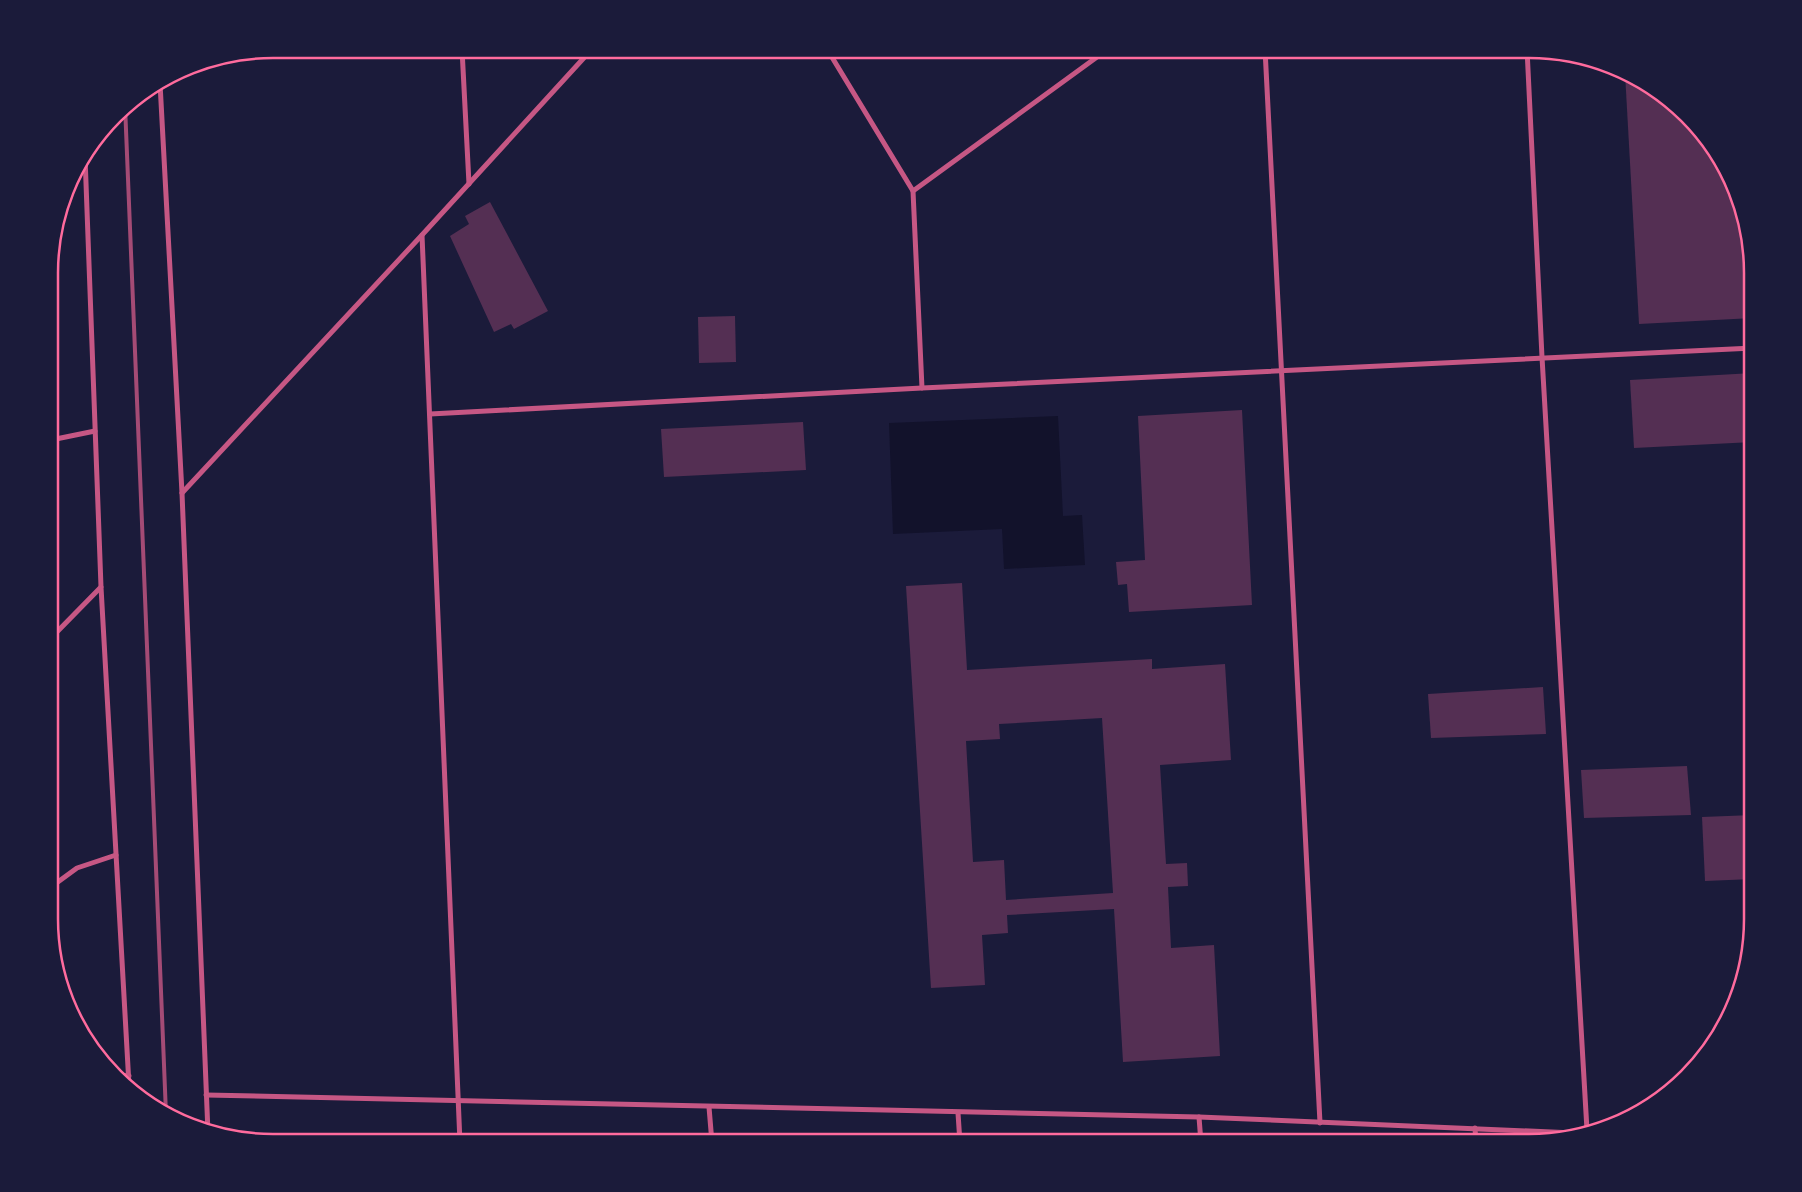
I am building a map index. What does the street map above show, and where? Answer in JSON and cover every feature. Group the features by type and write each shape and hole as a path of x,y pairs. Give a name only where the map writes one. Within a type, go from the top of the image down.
{"street":[{"path":"462,58 469,184"},
{"path":"182,493 422,236 584,58"},
{"path":"832,58 913,191 922,388"},
{"path":"913,191 1096,58"},
{"path":"1265,58 1320,1123"},
{"path":"1527,58 1542,357 1586,1127"},
{"path":"160,89 182,493 208,1124"},
{"path":"85,166 101,587 129,1076 126,1076"},
{"path":"422,236 460,1134"},
{"path":"430,414 1281,370 1744,348"},
{"path":"58,439 95,431"},
{"path":"58,631 101,587"},
{"path":"58,882 78,868 116,855"},
{"path":"206,1095 1199,1117 1560,1132"},
{"path":"709,1107 711,1134"},
{"path":"958,1113 959,1134"},
{"path":"1199,1117 1200,1134"},
{"path":"1475,1128 1475,1134"}],"shaded area":[{"path":"1058,416 1063,516 1082,515 1085,565 1004,569 1002,529 893,534 889,423"}],"building":[{"path":"1625,81 1637,86 1671,111 1691,131 1716,165 1728,190 1737,217 1744,259 1744,318 1639,324"},
{"path":"490,202 548,311 514,329 511,324 494,332 450,236 469,224 465,216"},
{"path":"735,316 736,362 699,363 698,317"},
{"path":"1744,374 1744,442 1634,448 1630,380"},
{"path":"1242,410 1252,605 1129,612 1127,584 1118,585 1116,562 1145,560 1138,416"},
{"path":"803,422 806,470 664,477 661,429"},
{"path":"962,583 967,670 1152,659 1152,669 1225,664 1231,760 1160,765 1166,864 1187,863 1188,886 1168,887 1171,948 1214,945 1220,1056 1123,1062 1114,909 1007,915 1008,933 982,935 985,985 931,988 906,586","holes":["1102,718 1113,893 1006,900 1004,860 973,862 966,741 1000,739 999,724"]},
{"path":"1543,687 1546,734 1431,738 1428,694"},
{"path":"1687,766 1691,815 1584,818 1581,770"},
{"path":"1744,815 1744,879 1705,881 1702,817"}],"railway":[{"path":"125,117 166,1106"}]}
